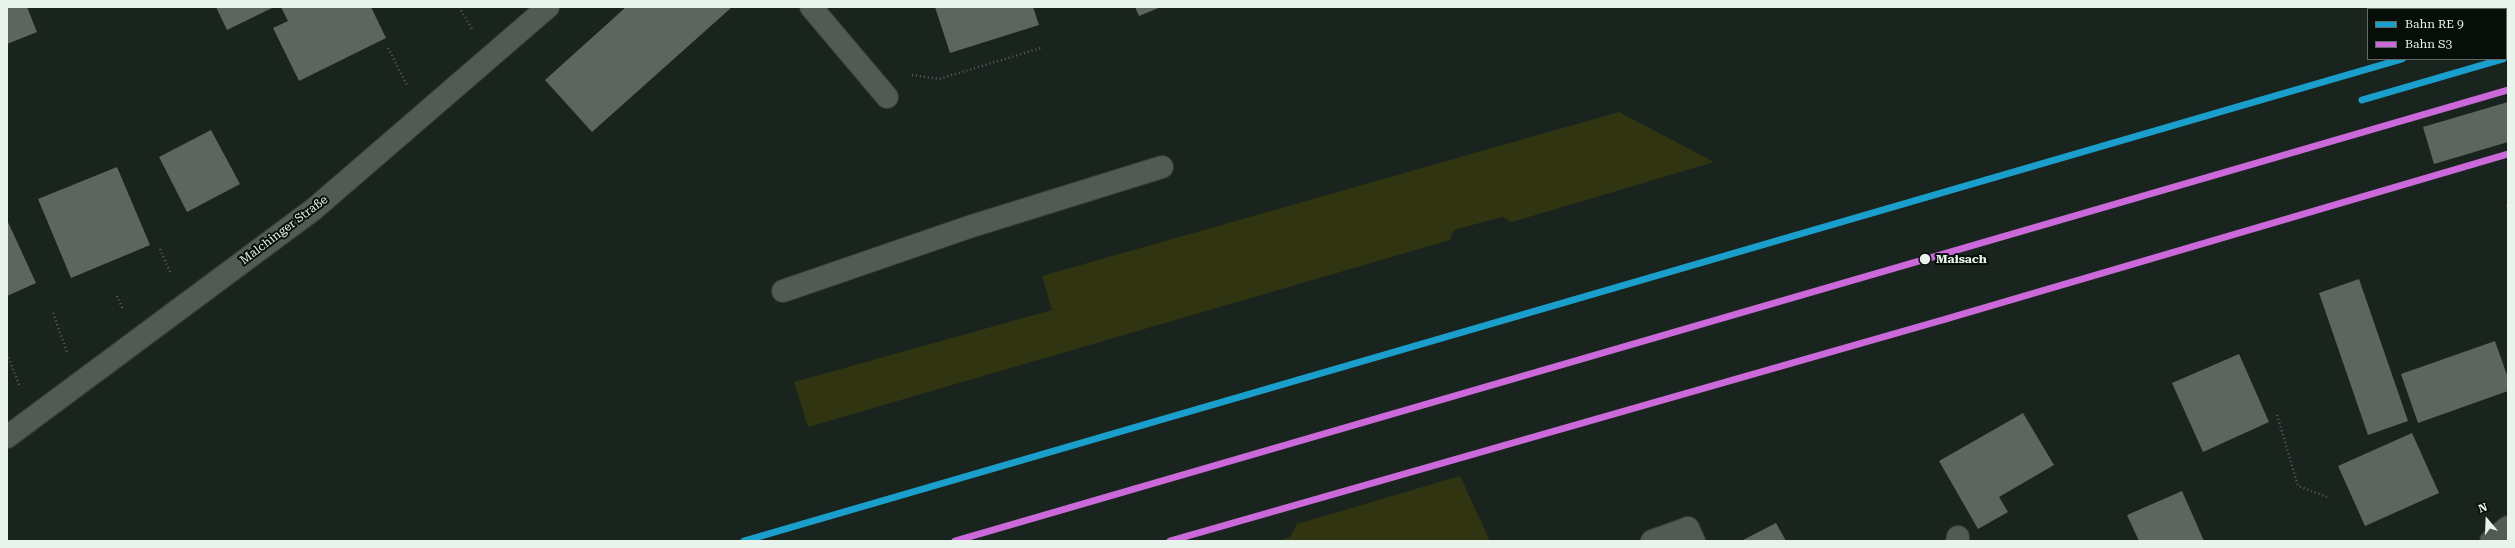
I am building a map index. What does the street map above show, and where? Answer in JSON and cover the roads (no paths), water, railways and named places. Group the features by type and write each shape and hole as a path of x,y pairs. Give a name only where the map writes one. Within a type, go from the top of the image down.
{"street":[{"name":"Malchinger Straße","path":"7,437 314,209 548,7"},
{"path":"811,7 887,96"},
{"path":"783,291 972,226 1162,166"},
{"path":"2491,541 2508,527"},
{"path":"1652,541 1691,534"}],"rail line":[{"name":"S3","path":"955,541 2508,90"},
{"name":"S3","path":"1170,541 1946,319 2508,154"}],"place":[{"name":"Maisach","path":"1925,259"}]}
